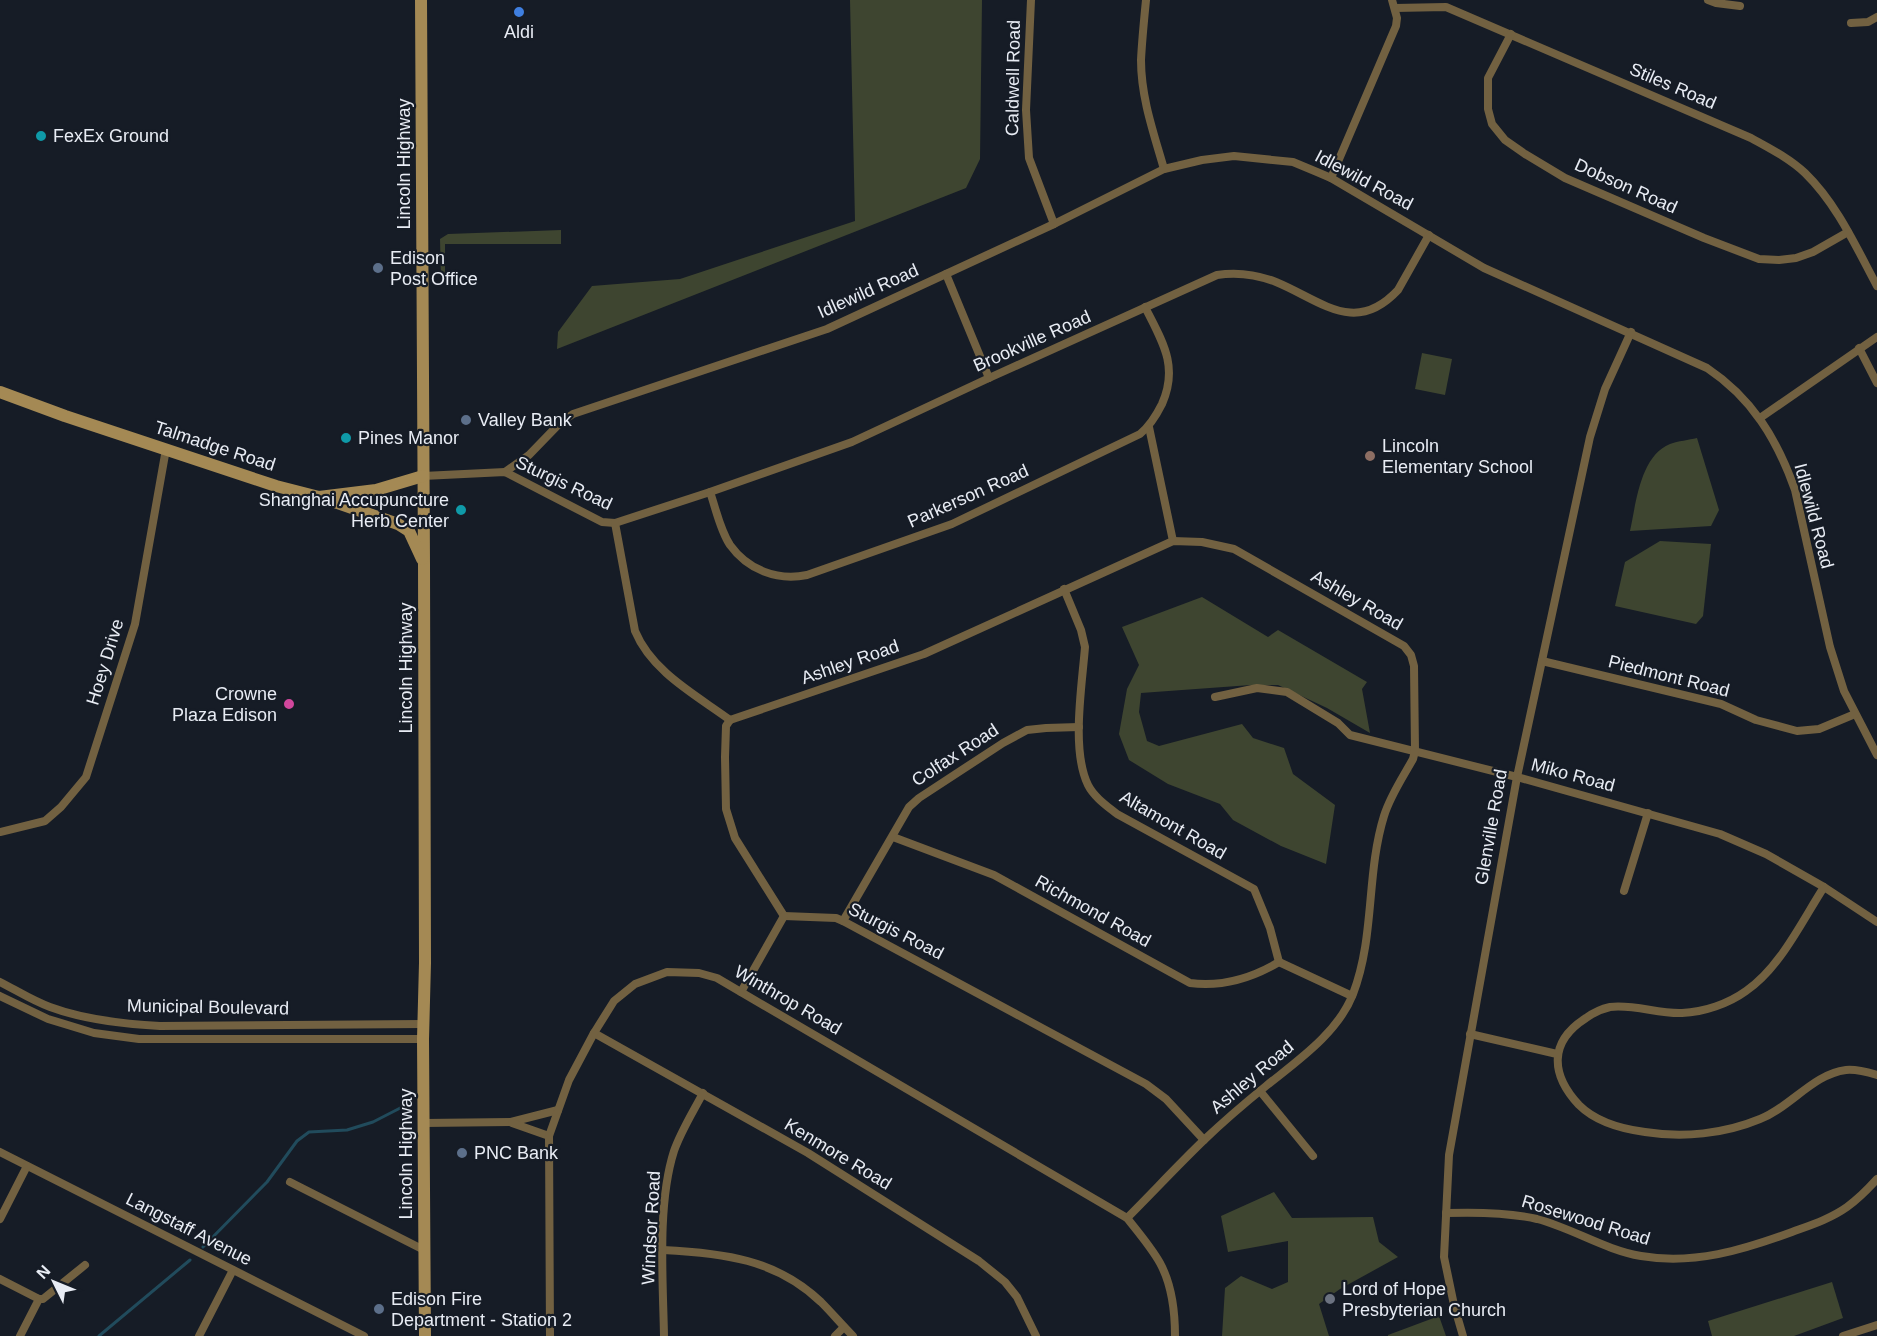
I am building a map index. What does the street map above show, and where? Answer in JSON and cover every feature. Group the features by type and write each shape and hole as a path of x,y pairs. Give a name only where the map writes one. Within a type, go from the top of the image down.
{"main road":[{"name":"Lincoln Highway","path":"421,0 425,1336"},
{"name":"Talmadge Road","path":"0,392 276,486 319,497 376,490 423,476"},
{"path":"319,497 398,524 409,531 424,564"}],"street":[{"name":"Caldwell Road","path":"1031,0 1026,110 1029,158 1054,224"},
{"path":"1146,0 1141,62 1144,92 1149,119 1164,169"},
{"path":"1708,0 1740,6"},
{"path":"1331,178 1396,26 1397,18 1393,4"},
{"name":"Stiles Road","path":"1393,4 1446,6 1751,138 1775,151 1803,171 1834,207 1877,286"},
{"path":"1851,23 1868,22 1877,17"},
{"name":"Dobson Road","path":"1511,34 1488,78 1488,108 1492,124 1505,140 1524,154 1565,178 1704,238 1759,259 1796,258 1848,232"},
{"name":"Idlewild Road","path":"505,472 529,455 560,423 573,414 827,329 1054,224 1164,169 1202,160 1234,156 1293,162 1331,178 1484,268 1630,332 1707,368 1726,380 1760,417 1787,467 1830,647 1844,691 1877,754"},
{"name":"Brookville Road","path":"615,523 852,442 1206,279 1228,273 1256,276 1274,281 1339,311 1352,314 1367,312 1391,298 1398,290 1429,235"},
{"path":"946,274 989,378"},
{"path":"1145,307 1165,346 1170,366 1168,391 1149,427 1173,541"},
{"name":"Glenville Road","path":"1463,1336 1444,1257 1449,1155 1517,777 1590,436 1605,389 1630,332"},
{"path":"1760,417 1877,337"},
{"path":"1859,348 1877,383"},
{"name":"Parkerson Road","path":"710,492 729,543 740,557 755,568 769,574 796,577 952,524 1140,434 1149,427"},
{"name":"Hoey Drive","path":"0,832 45,821 61,807 86,777 135,624 166,449"},
{"name":"Sturgis Road","path":"423,476 505,472 602,522 615,523 635,631 640,642 670,676 730,720"},
{"name":"Ashley Road","path":"730,720 924,654 1173,541 1202,542 1234,549 1404,646 1411,655 1414,666 1415,751 1384,814 1377,846 1366,944 1352,996 1330,1030 1204,1140 1127,1218"},
{"name":"Altamont Road","path":"1064,590 1081,630 1085,647 1079,753 1089,787 1117,814 1254,889 1270,928 1279,962"},
{"name":"Piedmont Road","path":"1542,661 1721,704 1756,720 1797,731 1819,729 1855,714"},
{"name":"Miko Road","path":"1215,697 1257,688 1287,692 1338,723 1350,735 1517,777 1720,834 1766,854 1824,887 1877,922"},
{"path":"730,720 726,726 726,809 735,838 784,916 741,992"},
{"name":"Colfax Road","path":"843,921 909,807 919,798 1003,743 1028,730 1079,727"},
{"path":"1624,891 1648,813"},
{"name":"Richmond Road","path":"893,837 994,875 1190,983 1229,981 1266,969 1279,962"},
{"path":"1824,887 1778,959 1746,991 1705,1010 1681,1013 1626,1007 1599,1010 1576,1024 1567,1034 1557,1054 1559,1072 1574,1099 1584,1110 1612,1125 1660,1135 1707,1134 1760,1119 1778,1111 1825,1076 1836,1072 1860,1070 1877,1074"},
{"name":"Sturgis Road","path":"784,916 836,918 843,921 1146,1084 1166,1099 1204,1140"},
{"path":"1279,962 1352,996"},
{"name":"Winthrop Road","path":"550,1336 549,1136 569,1080 614,1001 635,984 667,972 699,973 717,978 1127,1218 1160,1262 1166,1274 1175,1319 1175,1336"},
{"name":"Municipal Boulevard","path":"0,982 49,1007 121,1024 160,1026 423,1024"},
{"name":"Municipal Boulevard","path":"0,996 48,1019 94,1033 139,1039 423,1040"},
{"name":"Kenmore Road","path":"594,1033 808,1153 979,1261 1005,1282 1017,1297 1036,1336"},
{"path":"1470,1034 1557,1054"},
{"path":"1260,1091 1313,1156"},
{"name":"Windsor Road","path":"664,1336 663,1250 669,1171 675,1149 703,1093"},
{"path":"424,1123 512,1122 558,1110"},
{"path":"512,1122 549,1136"},
{"name":"Langstaff Avenue","path":"0,1152 364,1336"},
{"path":"0,1219 27,1166"},
{"name":"Rosewood Road","path":"1446,1213 1485,1212 1514,1215 1539,1220 1639,1256 1665,1259 1696,1258 1736,1251 1826,1219 1847,1207 1877,1179"},
{"path":"290,1182 424,1250"},
{"path":"663,1250 722,1254 755,1262 785,1274 820,1301 853,1336"},
{"path":"0,1279 39,1299 44,1299 85,1266"},
{"path":"199,1336 233,1270"},
{"path":"20,1336 39,1299"},
{"path":"1843,1336 1877,1325"},
{"path":"835,1336 844,1327"}],"green space":[{"path":"850,0 982,0 980,159 966,188 557,349 558,332 592,286 680,279 855,221"},
{"path":"561,230 561,244 445,244 445,279 441,279 440,239 448,234"},
{"path":"1422,353 1452,359 1445,395 1415,389"},
{"path":"1697,438 1719,510 1711,526 1630,531 1637,495 1652,459 1670,444"},
{"path":"1660,541 1711,544 1703,616 1696,624 1615,606 1625,562"},
{"path":"1202,597 1268,637 1278,630 1367,682 1362,689 1370,733 1327,708 1278,685 1141,693 1139,712 1147,741 1159,746 1242,724 1253,738 1284,748 1293,774 1335,805 1326,864 1281,846 1233,820 1220,804 1168,784 1129,760 1119,734 1127,689 1139,665 1122,627"},
{"path":"1274,1192 1292,1218 1373,1217 1379,1242 1398,1257 1340,1289 1319,1304 1329,1336 1222,1336 1225,1288 1241,1276 1272,1289 1288,1282 1288,1241 1228,1252 1221,1216"},
{"path":"1832,1282 1843,1318 1794,1336 1712,1336 1708,1321"},
{"path":"1439,1316 1446,1336 1388,1336 1388,1335"}],"waterway":[{"path":"203,1247 267,1182 297,1141 309,1132 347,1130 373,1122 410,1103"},
{"path":"99,1336 190,1260"}],"place":[{"name":"Aldi","path":"519,12"},
{"name":"FexEx Ground","path":"41,136"},
{"name":"Edison Post Office","path":"378,268"},
{"name":"Valley Bank","path":"466,420"},
{"name":"Pines Manor","path":"346,438"},
{"name":"Lincoln Elementary School","path":"1370,456"},
{"name":"Shanghai Accupuncture Herb Center","path":"461,510"},
{"name":"Crowne Plaza Edison","path":"289,704"},
{"name":"PNC Bank","path":"462,1153"},
{"name":"Lord of Hope Presbyterian Church","path":"1330,1299"},
{"name":"Edison Fire Department - Station 2","path":"379,1309"}]}
